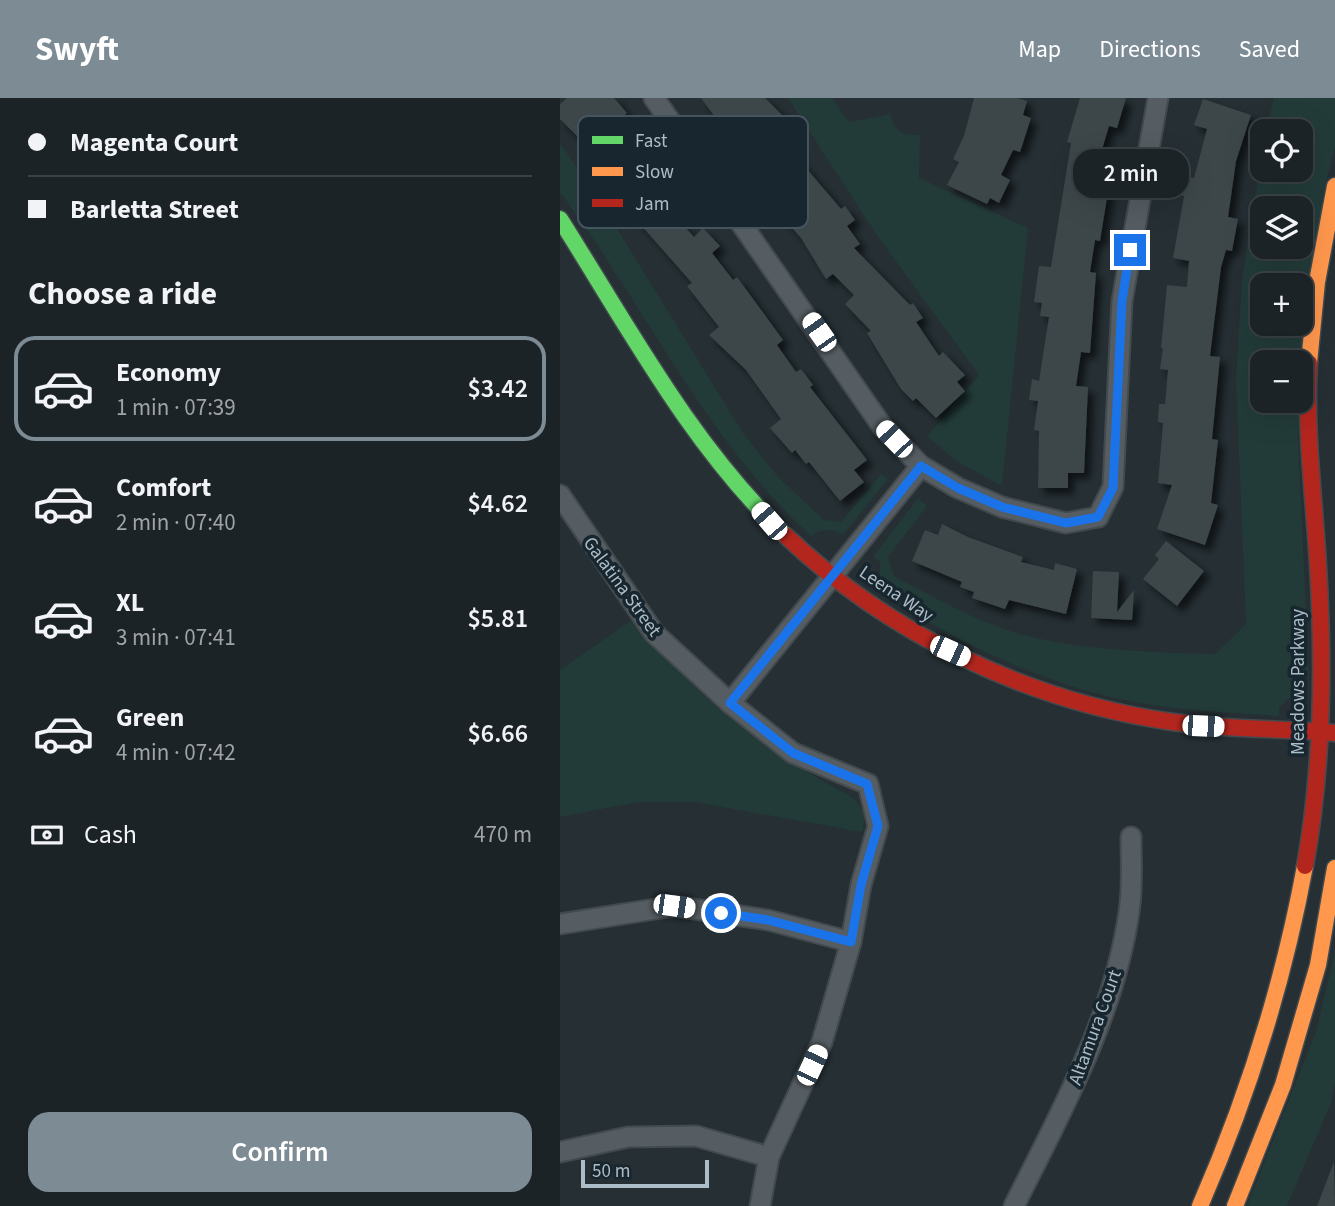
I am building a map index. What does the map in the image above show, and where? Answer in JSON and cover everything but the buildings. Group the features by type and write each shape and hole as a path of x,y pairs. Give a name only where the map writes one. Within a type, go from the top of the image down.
{"main road":[{"name":"Meadows Parkway","path":"1200,1206 1254,1075 1287,958 1328,732 1321,652 1308,381 1314,311 1335,186"},
{"name":"Leena Way","path":"560,219 714,458 769,521 833,575 897,621 950,651 1004,676 1088,705 1145,718 1203,726 1328,732"},
{"path":"1235,1206 1283,1085 1318,965 1335,868"}],"street":[{"path":"654,98 667,116"},
{"path":"744,228 882,426 921,466 958,488 1002,507 1066,523 1098,517 1113,488 1122,301 1158,98"},
{"path":"730,703 921,466"},
{"name":"Galatina Street","path":"560,495 654,633 730,703 793,753 867,784 878,826 861,885 851,942"},
{"name":"Altamura Court","path":"1014,1206 1074,1087 1110,992 1129,910 1132,836"},
{"path":"560,923 674,906 768,920 851,942 822,1042 769,1157 760,1206"},
{"path":"560,1152 628,1137 696,1136 769,1157"}],"green space":[{"path":"788,98 832,98 849,122 890,114 900,131 920,135 919,178 1028,228 1002,486 956,461 927,436 979,375 876,234 808,129 808,116 800,116"},
{"path":"1274,98 1335,98 1335,148 1323,194 1313,291 1313,273 1250,273 1250,336 1308,336 1307,350 1250,350 1250,413 1300,413 1298,437 1309,678 1294,679 1296,692 1279,708 1279,716 1157,706 1070,685 1002,660 969,644 876,589 880,583 880,562 873,557 918,498 927,506 888,557 894,576 990,624 1024,635 1071,644 1119,650 1215,654 1246,624 1236,380 1242,280 1250,229 1250,259 1313,259 1313,196 1255,196 1257,182 1313,182 1313,119 1269,119"},
{"path":"560,143 578,169 578,218 560,192"},
{"path":"585,228 617,228 743,433 779,478 824,520 841,522 881,474 888,479 843,535 827,530 811,536 773,498 707,415"},
{"path":"632,620 682,675 759,741 818,779 852,797 863,813 862,832 695,802 638,802 560,817 560,670"},
{"path":"1335,952 1335,1084 1331,1103 1287,1206 1247,1206 1316,1032"}],"traffic: fast":[{"path":"560,219 691,424 751,500 785,535"}],"traffic: slow":[{"path":"1310,350 1317,282 1335,186"},
{"path":"1200,1206 1234,1123 1275,997 1305,866"},
{"path":"1235,1206 1283,1085 1318,965 1335,868"}],"traffic: jam":[{"path":"1305,866 1321,716 1318,565 1308,413"},
{"path":"785,535 825,570 868,602 961,657 1011,679 1061,697 1166,721 1335,733"}],"route":[{"path":"721,913 768,920 851,942 861,885 878,826 867,784 793,753 730,703 921,466 958,488 1002,507 1066,523 1098,517 1113,488 1122,301 1130,250"}]}
